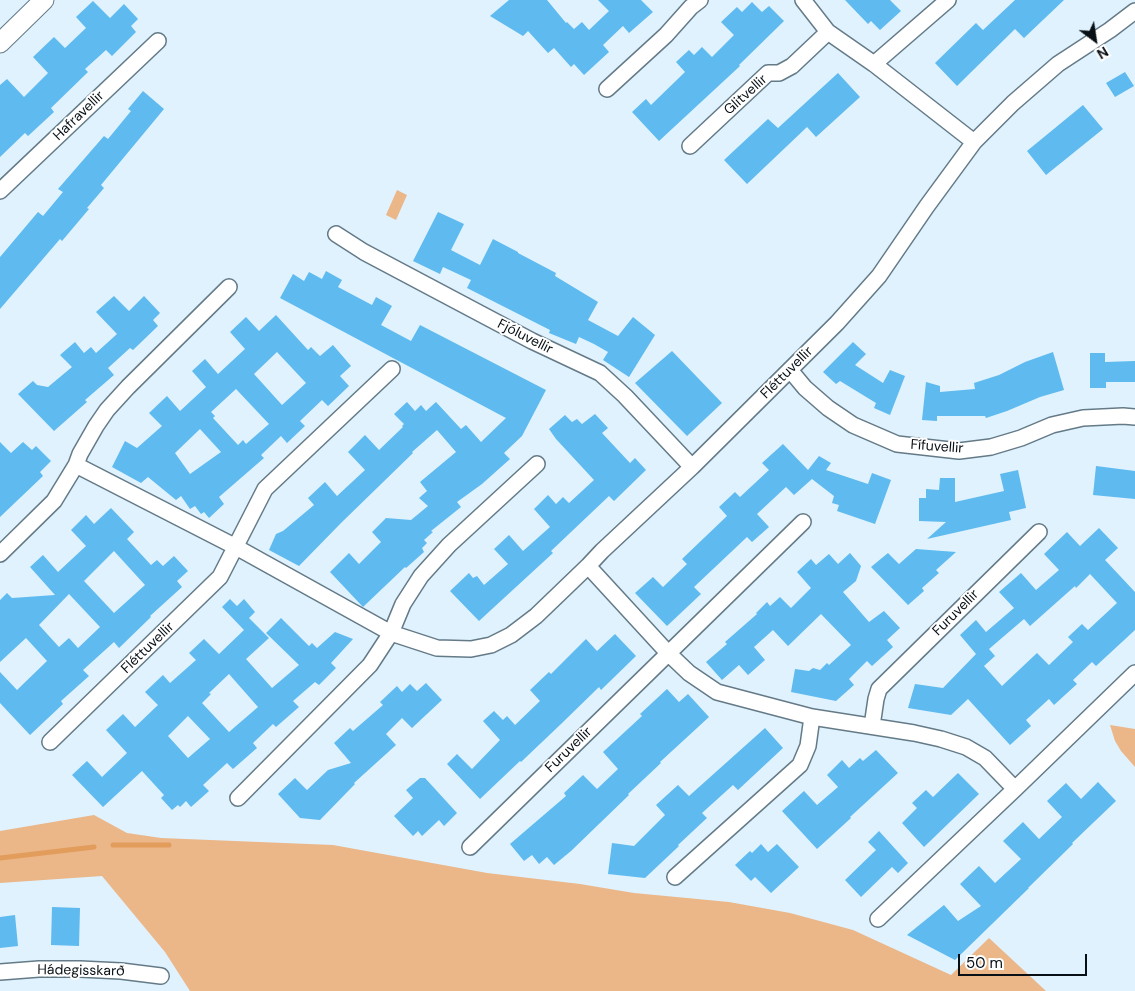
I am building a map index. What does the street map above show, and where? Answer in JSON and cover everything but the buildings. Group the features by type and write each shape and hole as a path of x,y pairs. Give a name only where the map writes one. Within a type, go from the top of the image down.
{"street":[{"path":"0,43 44,0"},
{"path":"607,89 666,35 691,7 700,0"},
{"path":"803,0 828,32 874,64 974,142"},
{"path":"874,64 948,0"},
{"name":"Fléttuvellir","path":"76,465 236,546 391,632 437,648 470,649 491,645 511,635 536,616 692,467 837,323 879,276 974,142 1013,102 1058,64 1135,11"},
{"name":"Glitvellir","path":"690,146 768,73 778,73 792,66 828,32"},
{"name":"Hafravellir","path":"0,191 158,41"},
{"name":"Fjóluvellir","path":"336,234 364,252 532,342 600,373 625,396 692,467"},
{"path":"0,554 54,501 107,410 229,287"},
{"name":"Fléttuvellir","path":"50,742 220,576 265,489 392,369"},
{"name":"Fífuvellir","path":"790,370 805,388 828,408 853,425 897,444 959,451 991,447 1021,438 1052,425 1083,418 1135,417"},
{"path":"238,798 370,666 391,632 403,604 421,576 449,545 536,464"},
{"name":"Furuvellir","path":"470,847 803,522"},
{"name":"Furuvellir","path":"872,726 879,689 1039,532"},
{"path":"588,566 668,653 689,673 717,692 812,717 914,733 966,747 985,758 1015,789"},
{"path":"878,919 1135,673"},
{"path":"675,877 800,764 808,746 812,717"},
{"name":"Hádegisskarð","path":"0,972 38,969 80,969 162,976"}],"shaded area":[{"path":"397,190 407,195 396,220 386,215"},
{"path":"1110,725 1135,729 1135,767 1115,741"},
{"path":"94,815 127,833 161,838 333,845 487,873 580,884 634,893 729,902 790,913 853,930 951,975 989,938 1046,991 190,991 165,952 102,876 0,883 0,831"}],"waterway":[{"path":"113,845 169,845"},
{"path":"0,858 94,847"}]}
